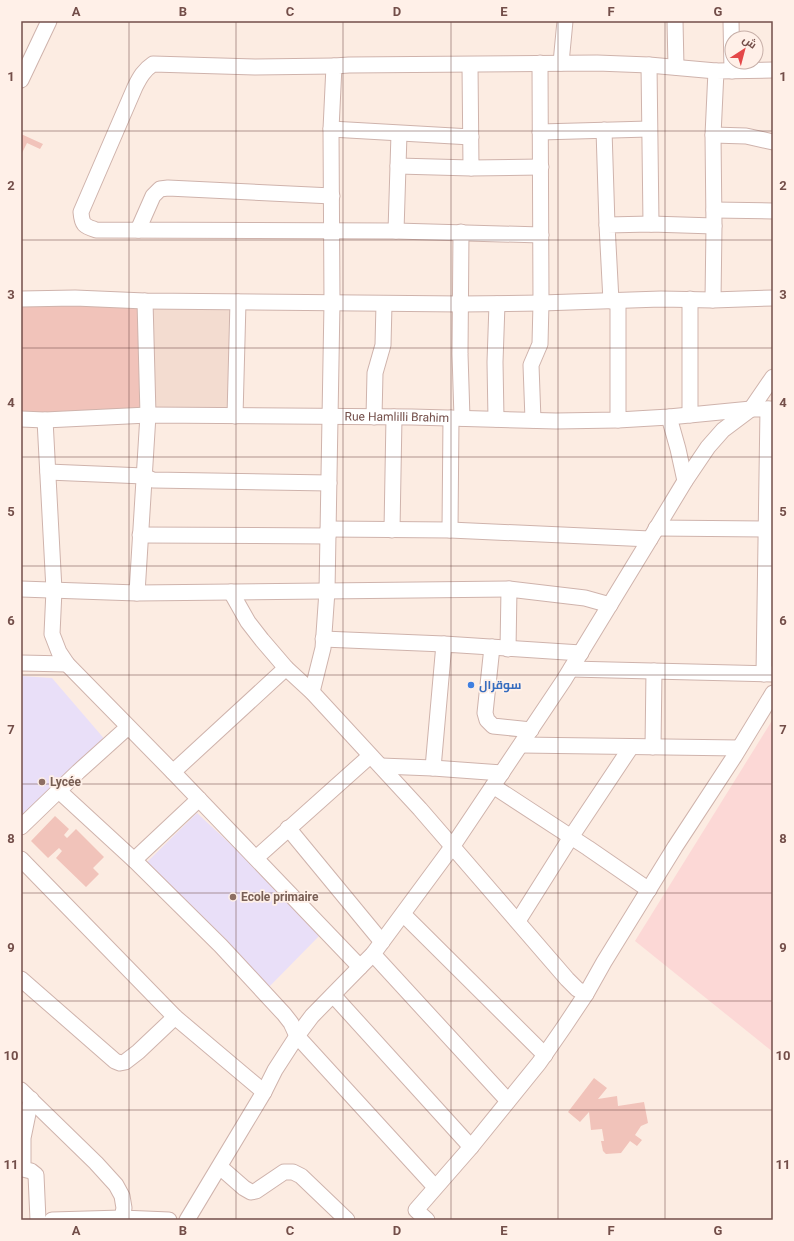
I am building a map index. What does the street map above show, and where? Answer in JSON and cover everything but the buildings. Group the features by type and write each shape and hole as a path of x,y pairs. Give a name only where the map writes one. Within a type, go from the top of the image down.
{"street":[{"path":"21,80 49,21"},
{"path":"561,63 565,21"},
{"path":"675,21 676,67"},
{"path":"731,21 732,71"},
{"path":"533,420 531,365 540,344 541,303 540,63"},
{"path":"541,235 396,231 96,230 86,226 82,220 82,212 135,86 142,73 153,64 255,67 561,63 649,65 716,71 773,70"},
{"path":"470,65 471,168"},
{"path":"649,65 651,224"},
{"path":"312,692 323,648 327,591 332,303 331,129 334,66"},
{"path":"713,300 713,135 716,71"},
{"path":"540,132 649,128"},
{"path":"331,129 471,137"},
{"path":"604,130 608,225 614,301 618,420"},
{"path":"396,231 399,134"},
{"path":"713,135 746,136 773,142"},
{"path":"398,166 471,168 540,167"},
{"path":"138,230 153,196 160,189 168,188 332,196"},
{"path":"714,210 773,211"},
{"path":"608,225 651,224 714,226"},
{"path":"450,530 460,354 461,232"},
{"path":"21,299 75,298 144,301 497,304 773,298"},
{"path":"690,299 690,415"},
{"path":"137,593 148,415 144,301"},
{"path":"235,416 238,302"},
{"path":"374,417 375,372 384,340 384,304"},
{"path":"496,419 495,362 497,304"},
{"path":"187,1220 297,1036 312,1016 334,995 382,942 452,847 571,669 685,481 708,447 723,430 751,409 773,377"},
{"name":"Rue Hamlilli Brahim","path":"21,419 45,420 148,415 618,420 669,417 751,409 770,409"},
{"path":"571,669 769,674 770,409"},
{"path":"392,530 394,417"},
{"path":"669,417 685,481"},
{"path":"45,420 54,590 52,634 59,652 67,664 360,967"},
{"path":"48,472 144,476 153,480 329,482"},
{"path":"140,535 328,533 392,530 653,534 770,529"},
{"path":"21,589 137,593 509,589 585,598 610,605"},
{"path":"508,648 509,589"},
{"path":"231,592 248,622 286,668 312,692 375,761 518,921 567,979 577,989 586,994"},
{"path":"323,640 444,644 581,653"},
{"path":"433,768 444,644"},
{"path":"492,647 485,713 487,720 493,726 531,730"},
{"path":"21,663 67,664"},
{"path":"173,772 286,668"},
{"path":"653,747 654,671"},
{"path":"417,1217 435,1187 471,1147 508,1101 544,1054 586,994 604,962 773,693"},
{"path":"21,827 88,762 128,727"},
{"path":"521,745 739,748"},
{"path":"518,921 571,837 631,747"},
{"path":"256,858 288,828 375,761 433,768 502,773"},
{"path":"493,786 649,890"},
{"path":"59,791 134,860 221,946 284,1014 295,1030 297,1036 435,1187"},
{"path":"134,860 199,799"},
{"path":"288,828 382,942"},
{"path":"21,859 175,1017 264,1092"},
{"path":"403,914 544,1054"},
{"path":"372,954 508,1101"},
{"path":"21,979 115,1061 120,1063 125,1062 138,1052 175,1017"},
{"path":"334,995 471,1147"},
{"path":"26,1095 22,1138 22,1170 30,1171 36,1175 38,1220"},
{"path":"26,1095 96,1163 116,1185 122,1196 127,1219"},
{"path":"220,1167 251,1192 256,1191 284,1172 293,1172 301,1176 347,1220"},
{"path":"52,1220 169,1220"}],"shaded area":[{"path":"145,301 238,302 235,416 148,415"},
{"name":"Lycée","path":"21,676 52,678 107,742 21,823"},
{"path":"773,719 773,1052 635,941"},
{"name":"Ecole primaire","path":"197,813 324,931 268,988 146,863"}],"place":[{"name":"سوقرال","path":"471,685"},
{"name":"Lycée","path":"42,782"},
{"name":"Ecole primaire","path":"233,897"}]}
